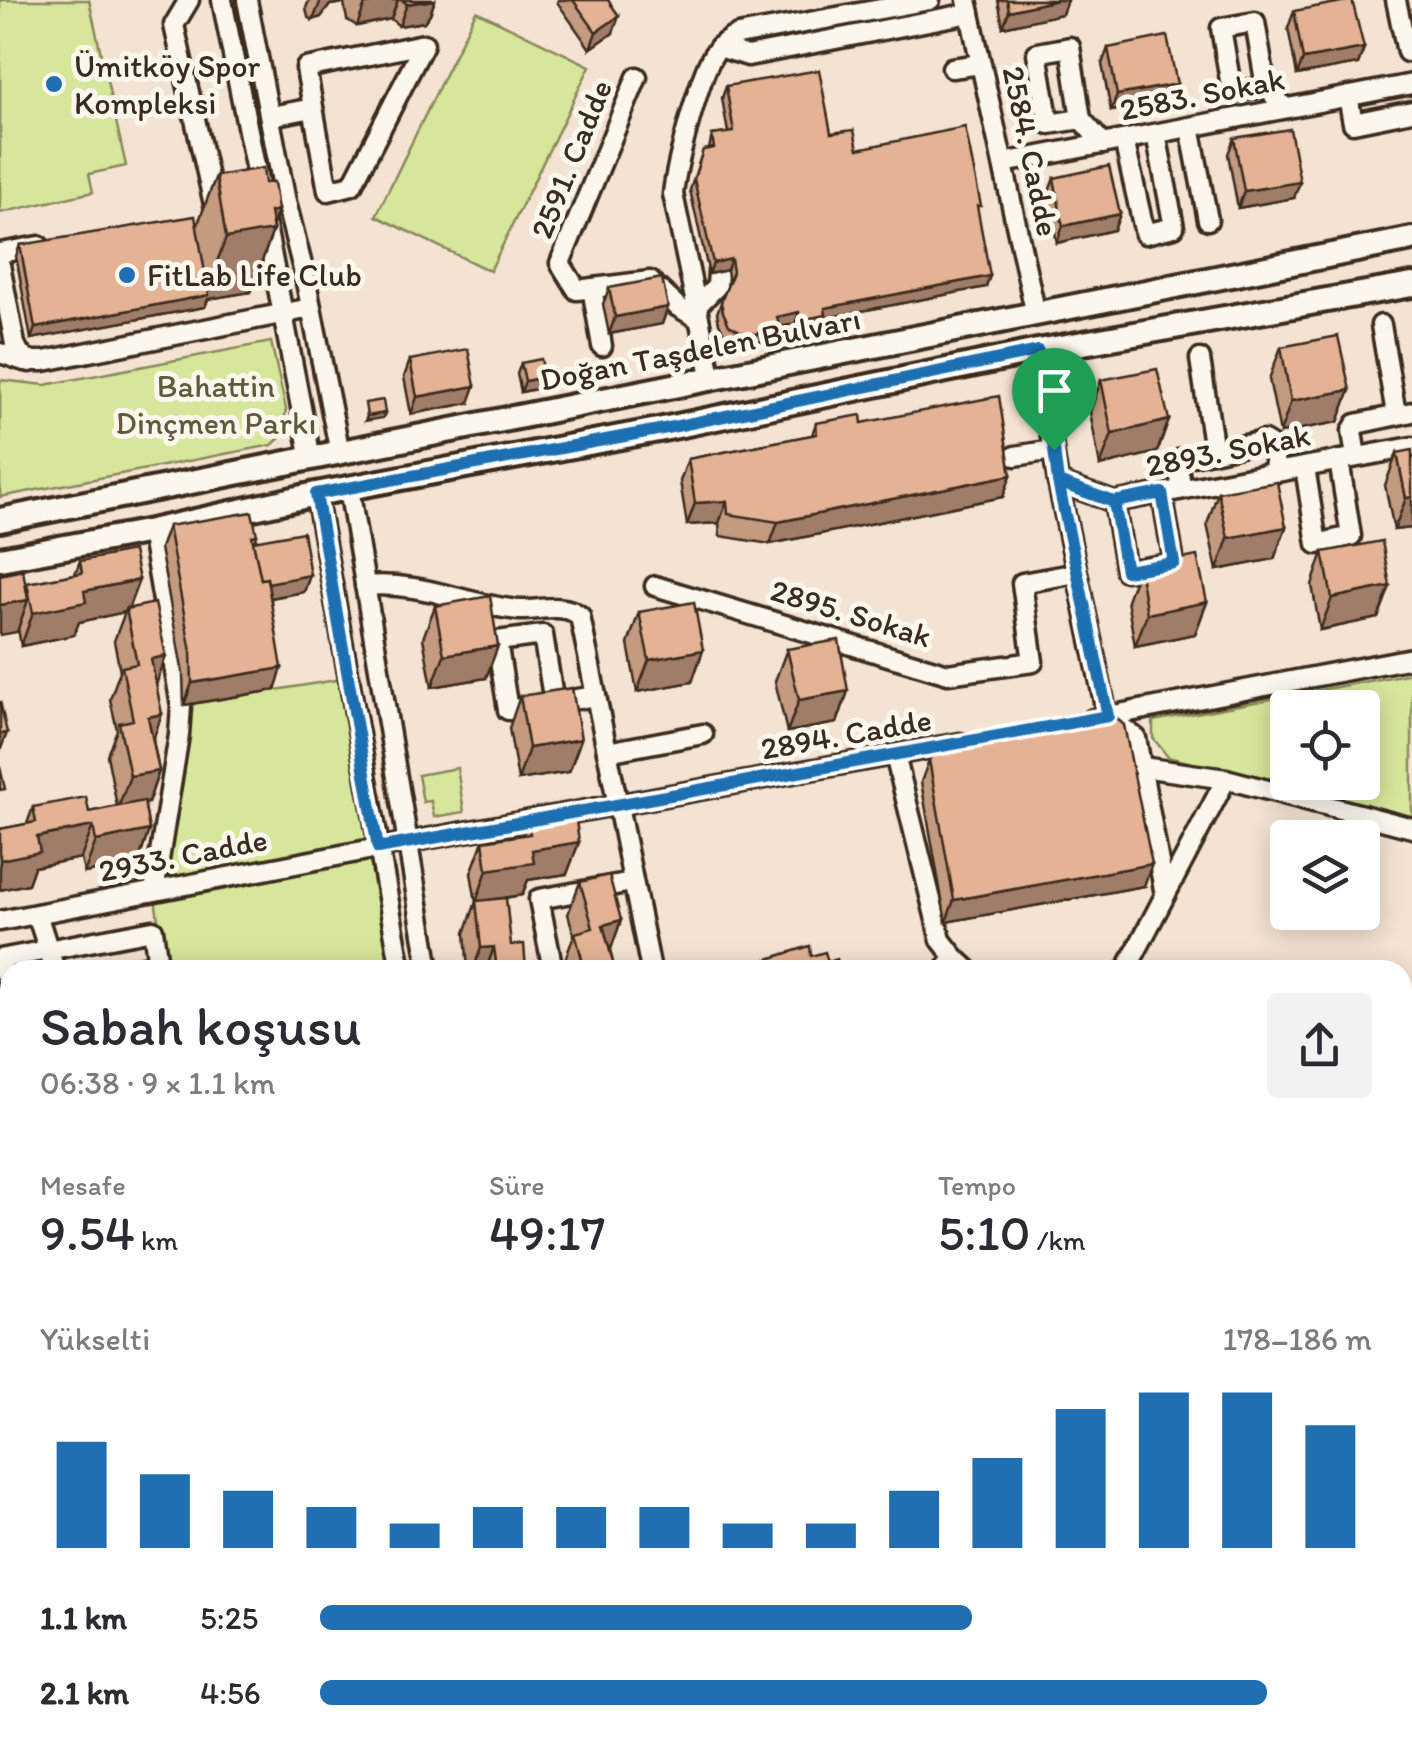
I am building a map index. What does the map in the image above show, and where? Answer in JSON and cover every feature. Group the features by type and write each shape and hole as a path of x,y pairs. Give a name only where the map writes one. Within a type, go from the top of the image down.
{"main road":[{"name":"Doğan Taşdelen Bulvarı","path":"0,520 1412,239"},
{"path":"0,559 1038,351 1412,286"}],"street":[{"path":"189,0 174,26 281,314 311,459"},
{"path":"222,0 240,210"},
{"path":"248,0 340,453"},
{"path":"712,380 673,194 678,164 709,64 719,47 738,35 930,0"},
{"path":"1396,0 1407,52"},
{"path":"719,47 748,56 969,6"},
{"name":"2584. Cadde","path":"969,6 1036,315"},
{"path":"842,16 845,37"},
{"path":"424,44 352,186 328,190 313,108 306,68 424,44"},
{"path":"952,68 982,64"},
{"name":"2591. Cadde","path":"592,288 577,290 560,263 637,77"},
{"name":"2583. Sokak","path":"1004,163 1412,84"},
{"path":"1266,87 1286,108"},
{"path":"1348,96 1353,123 1412,111"},
{"path":"270,116 313,108"},
{"path":"1081,119 1102,144"},
{"path":"1190,127 1208,220"},
{"path":"974,132 996,128"},
{"path":"1124,140 1145,234 1174,227 1156,134"},
{"path":"196,218 286,202"},
{"path":"0,252 59,242"},
{"path":"0,265 15,344 30,362"},
{"path":"698,313 718,286 718,272"},
{"path":"602,346 592,288 650,281 678,307 698,313"},
{"path":"0,354 30,362 312,308"},
{"path":"1305,466 1317,544 1351,536 1347,459 1356,424 1404,413 1381,325"},
{"path":"1038,351 1058,482 1108,716 1136,738 1165,894"},
{"path":"1200,359 1214,451"},
{"path":"1182,489 1180,461 1266,441 1272,446 1276,472"},
{"name":"2893. Sokak","path":"1058,482 1114,502 1412,447"},
{"path":"1015,456 1054,450"},
{"path":"349,488 427,960"},
{"path":"1114,502 1126,571 1174,563 1162,493"},
{"path":"316,494 399,960"},
{"path":"151,530 181,706 154,891"},
{"name":"2895. Sokak","path":"655,586 948,674 1033,662 1022,583 1077,573"},
{"path":"365,586 403,586 511,609 565,608 576,612 584,624 649,960"},
{"path":"554,703 544,635 497,641 508,710 554,703 596,696"},
{"path":"1070,723 1412,658"},
{"path":"606,752 703,734"},
{"name":"2894. Cadde","path":"409,842 978,740"},
{"path":"895,755 941,940 953,960"},
{"path":"1142,767 1226,779 1412,828"},
{"path":"1131,960 1226,779"},
{"name":"2933. Cadde","path":"0,921 409,842"},
{"path":"551,960 539,900 632,882"},
{"path":"37,914 52,960"},
{"path":"8,960 153,930 157,960"}],"green space":[{"name":"Ümitköy Spor Kompleksi","path":"0,0 89,0 126,166 89,174 93,192 0,213"},
{"path":"476,11 590,66 490,271 376,216"},
{"name":"Bahattin Dinçmen Parkı","path":"271,342 286,409 282,436 272,445 0,497 0,380 45,385"},
{"path":"1412,673 1412,818 1340,800 1380,800 1380,690 1320,690"},
{"path":"348,678 399,960 164,960 154,891 181,706"},
{"path":"1270,699 1270,782 1168,757 1153,738 1153,721"},
{"path":"457,768 464,812 434,817 431,801 423,802 418,775"}],"building":[{"path":"573,0 608,0 619,16 596,32"},
{"path":"1007,0 1057,0 1009,11"},
{"path":"1352,0 1364,48 1303,59 1294,11"},
{"path":"1167,36 1177,84 1117,95 1108,48"},
{"path":"819,70 831,133 854,130 858,149 965,127 990,276 825,308 826,315 800,320 799,312 777,317 779,326 756,334 742,332 729,325 723,312 721,302 733,272 731,259 713,263 694,179 703,150 714,148 712,135 734,132 726,86"},
{"path":"1290,129 1300,182 1244,191 1234,138"},
{"path":"1109,166 1120,214 1063,226 1054,178"},
{"path":"263,168 265,183 274,182 278,210 270,212 273,230 226,238 216,176"},
{"name":"FitLab Life Club","path":"195,216 209,295 35,328 20,245"},
{"path":"662,278 668,307 615,317 609,288"},
{"path":"1338,336 1350,390 1291,401 1281,347"},
{"path":"468,349 475,386 417,397 410,360"},
{"path":"541,359 545,377 525,381 521,363"},
{"path":"1157,369 1169,420 1112,434 1101,380"},
{"path":"999,396 1011,475 778,522 728,514 727,501 695,503 688,459 817,434 816,423 861,415 862,423"},
{"path":"383,400 385,413 367,416 365,403"},
{"path":"1412,450 1412,497 1406,498 1397,453"},
{"path":"1277,482 1286,527 1228,538 1218,492"},
{"path":"252,512 257,535 252,536 261,579 267,578 282,668 192,683 191,652 168,526"},
{"path":"303,532 310,575 268,583 267,578 261,579 253,541"},
{"path":"1382,541 1390,586 1332,598 1323,552"},
{"path":"133,551 139,580 84,591 86,602 33,613 27,583 82,573 80,561"},
{"path":"1197,556 1207,602 1147,614 1139,568"},
{"path":"23,570 28,600 0,605 0,575"},
{"path":"490,596 498,646 444,655 435,606"},
{"path":"694,602 703,650 649,660 639,612"},
{"path":"155,603 166,656 151,659 162,714 148,717 159,771 130,776 119,723 133,720 122,667 137,664 126,609"},
{"path":"839,640 848,691 799,700 787,649"},
{"path":"572,688 581,739 529,748 520,696"},
{"path":"0,701 7,733 0,734"},
{"path":"1105,708 1124,725 1152,864 954,900 929,760 945,740"},
{"path":"86,797 89,812 144,801 149,830 96,841 93,826 37,837 40,852 0,860 0,829 36,822 33,807"},
{"path":"575,813 579,842 532,850 534,863 487,870 483,841 530,834 528,820"},
{"path":"609,875 621,920 603,925 612,960 582,960 575,933 593,928 580,882"},
{"path":"506,898 511,945 524,944 525,960 496,960 494,947 481,948 476,901"},
{"path":"810,946 811,956 825,952 827,960 765,960"}],"place":[{"name":"Ümitköy Spor Kompleksi","path":"54,84"},
{"name":"FitLab Life Club","path":"127,275"}],"route":[{"path":"1054,450 1038,351 826,397 316,494 378,848 1108,716 1058,482 1114,502 1126,571 1174,563 1162,493 1114,502 1058,482 1054,450"}]}
